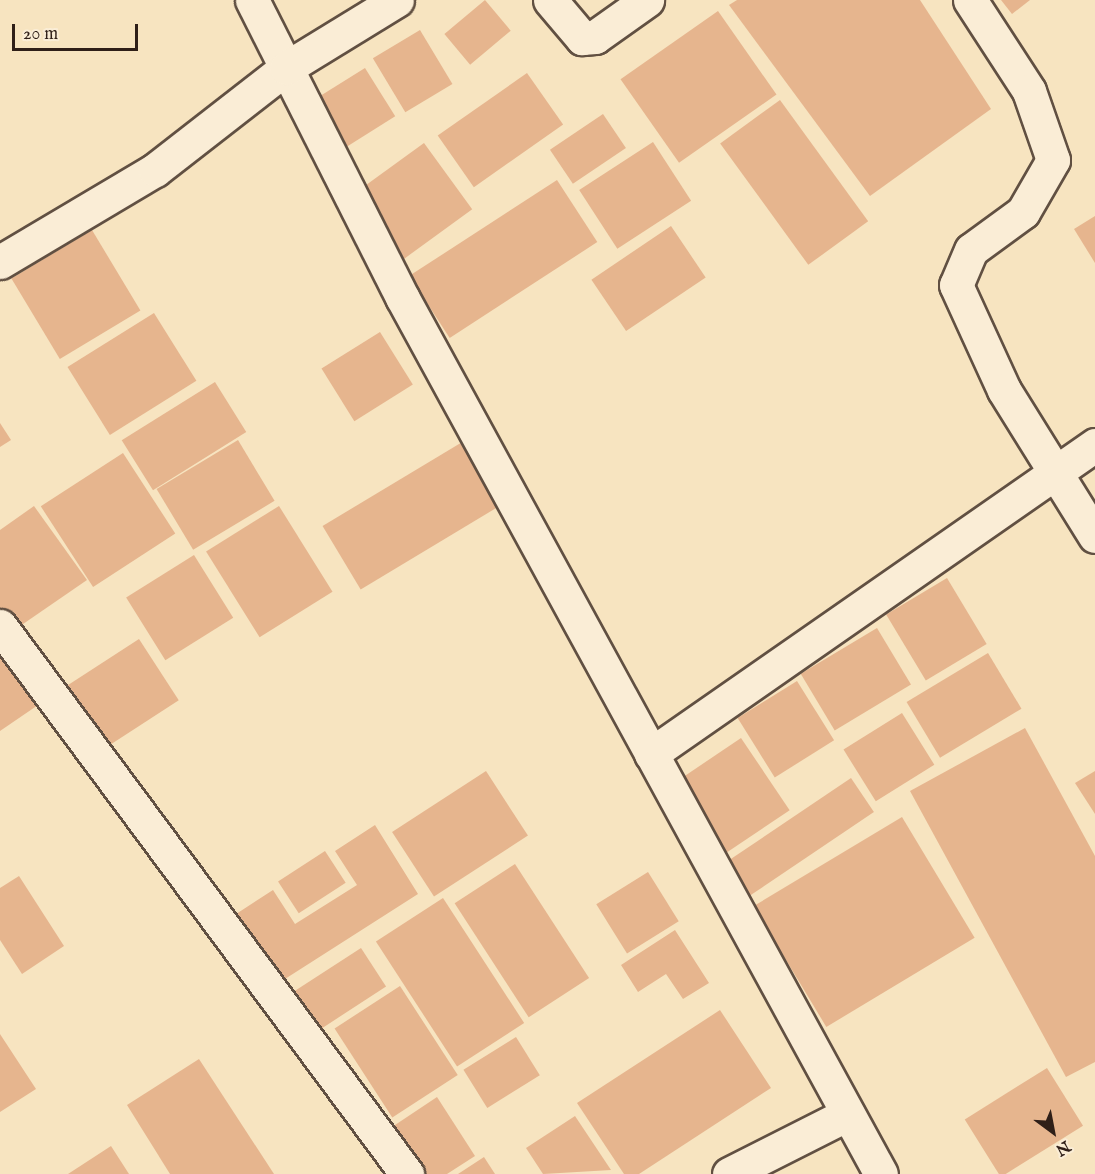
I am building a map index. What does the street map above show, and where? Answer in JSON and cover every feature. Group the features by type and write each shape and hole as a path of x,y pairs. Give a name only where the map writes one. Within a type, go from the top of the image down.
{"street":[{"path":"252,0 402,297 511,488 651,754 881,1174"},
{"path":"0,262 155,170 286,68 397,0"},
{"path":"550,0 582,38 595,37 647,0"},
{"path":"970,0 1029,91 1053,160 1023,212 971,250 956,285 1004,390 1095,536"},
{"path":"651,754 1057,475 1095,444"},
{"path":"0,626 407,1174"},
{"path":"729,1174 848,1114"}],"building":[{"path":"485,0 511,31 470,65 444,34"},
{"path":"737,0 920,0 991,109 870,196 729,5"},
{"path":"1001,0 1030,0 1012,14"},
{"path":"718,11 777,95 679,163 621,79"},
{"path":"420,30 452,84 405,112 373,58"},
{"path":"365,68 395,116 344,148 314,100"},
{"path":"527,73 563,125 474,187 438,136"},
{"path":"780,100 868,221 808,265 720,143"},
{"path":"603,114 626,148 573,184 550,150"},
{"path":"653,142 691,201 617,249 579,190"},
{"path":"424,143 472,209 400,262 352,195"},
{"path":"557,180 597,242 450,338 409,276"},
{"path":"1095,216 1095,263 1074,229"},
{"path":"671,226 706,277 626,331 591,280"},
{"path":"92,230 140,311 60,359 11,278"},
{"path":"154,313 196,381 110,435 67,367"},
{"path":"380,332 413,385 354,421 321,369"},
{"path":"215,382 246,432 153,490 122,440"},
{"path":"0,423 11,440 0,447"},
{"path":"238,440 275,501 193,550 157,489"},
{"path":"464,441 502,504 361,589 323,526"},
{"path":"123,453 175,534 93,587 41,506"},
{"path":"34,506 87,580 10,633 0,619 0,530"},
{"path":"279,506 333,592 260,637 206,552"},
{"path":"194,555 233,618 165,660 126,597"},
{"path":"947,578 987,644 926,681 886,615"},
{"path":"877,628 911,685 835,730 801,674"},
{"path":"139,639 179,700 98,753 58,691"},
{"path":"0,644 41,703 0,731"},
{"path":"988,653 1021,709 940,758 907,702"},
{"path":"797,681 834,740 775,777 738,718"},
{"path":"902,713 934,765 876,801 843,750"},
{"path":"1025,728 1095,856 1095,1062 1066,1077 910,791"},
{"path":"741,738 790,810 720,857 671,785"},
{"path":"486,771 528,836 434,897 392,832"},
{"path":"1095,771 1095,814 1075,783"},
{"path":"851,778 874,812 746,898 723,864"},
{"path":"902,817 975,938 826,1027 754,906"},
{"path":"375,825 418,894 274,986 230,918 273,890 295,924 357,885 335,851"},
{"path":"325,851 346,883 299,913 278,881"},
{"path":"515,864 589,978 529,1017 455,903"},
{"path":"648,872 679,921 627,954 596,904"},
{"path":"19,876 64,946 22,974 0,940 0,888"},
{"path":"443,898 524,1023 457,1067 376,942"},
{"path":"675,930 709,983 683,999 666,974 638,992 621,965"},
{"path":"361,948 386,987 319,1030 294,992"},
{"path":"400,986 458,1075 392,1117 335,1028"},
{"path":"720,1010 771,1088 639,1174 624,1174 577,1103"},
{"path":"0,1034 36,1089 0,1112"},
{"path":"516,1037 540,1075 487,1108 463,1070"},
{"path":"199,1059 274,1174 170,1174 127,1105"},
{"path":"1047,1068 1083,1126 1006,1174 999,1174 965,1119"},
{"path":"437,1097 475,1156 447,1174 422,1174 392,1127"},
{"path":"575,1116 611,1170 543,1174 526,1148"},
{"path":"111,1146 129,1174 68,1174"},
{"path":"484,1157 495,1174 458,1174"}]}
